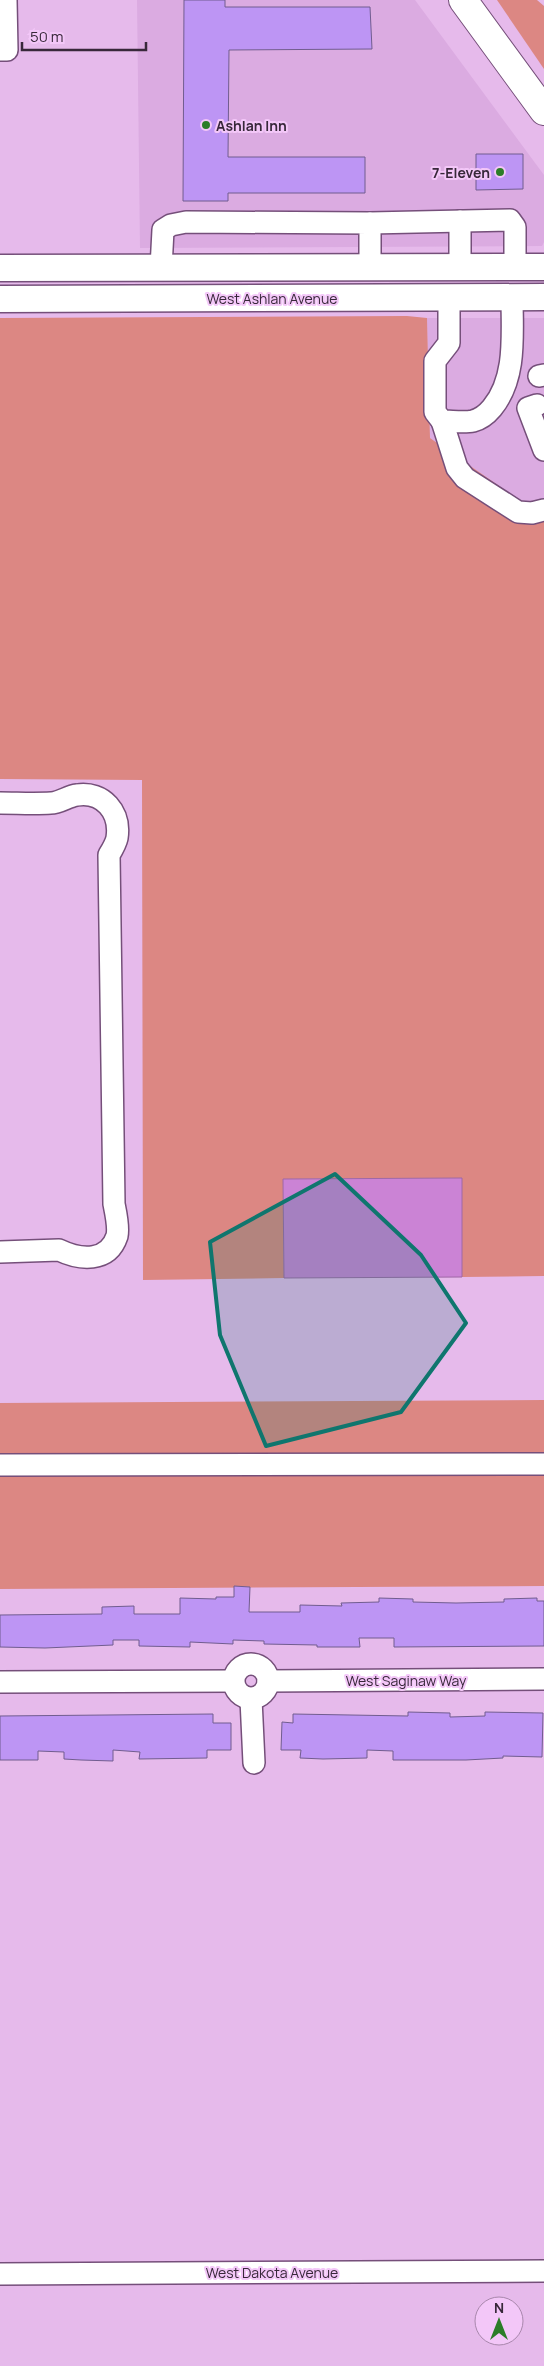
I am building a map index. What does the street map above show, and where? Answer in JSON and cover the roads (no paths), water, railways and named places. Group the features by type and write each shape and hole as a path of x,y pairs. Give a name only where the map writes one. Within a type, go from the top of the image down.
{"highway":[{"path":"463,0 544,111"}],"main road":[{"path":"228,298 254,281 347,281 370,267"},
{"path":"0,268 544,267"},
{"name":"West Ashlan Avenue","path":"0,299 544,297"}],"street":[{"path":"0,50 7,50 6,0"},
{"path":"161,268 163,230 170,225 186,222 510,220 515,228 515,267"},
{"path":"460,221 460,267"},
{"path":"370,222 370,267"},
{"path":"449,297 449,344 435,361 435,412 442,421 457,468 465,478 518,512 532,513 544,510"},
{"path":"442,421 474,421 485,416 500,398 508,378 512,352 512,297"},
{"path":"537,405 528,408 544,450"},
{"path":"0,803 53,803 76,795 90,795 105,800 114,812 117,824 117,839 109,855 114,1204 117,1235 111,1248 103,1255 88,1258 59,1250 0,1252"},
{"path":"0,1464 544,1464"},
{"path":"250,1663 263,1668 268,1681 263,1693 251,1698 238,1694 233,1681 238,1669 250,1663"},
{"name":"West Saginaw Way","path":"268,1681 544,1679"},
{"path":"0,1682 233,1681"},
{"path":"251,1698 254,1763"},
{"name":"West Dakota Avenue","path":"0,2274 544,2271"}],"place":[{"name":"Ashlan Inn","path":"206,125"},
{"name":"7-Eleven","path":"500,172"}]}
